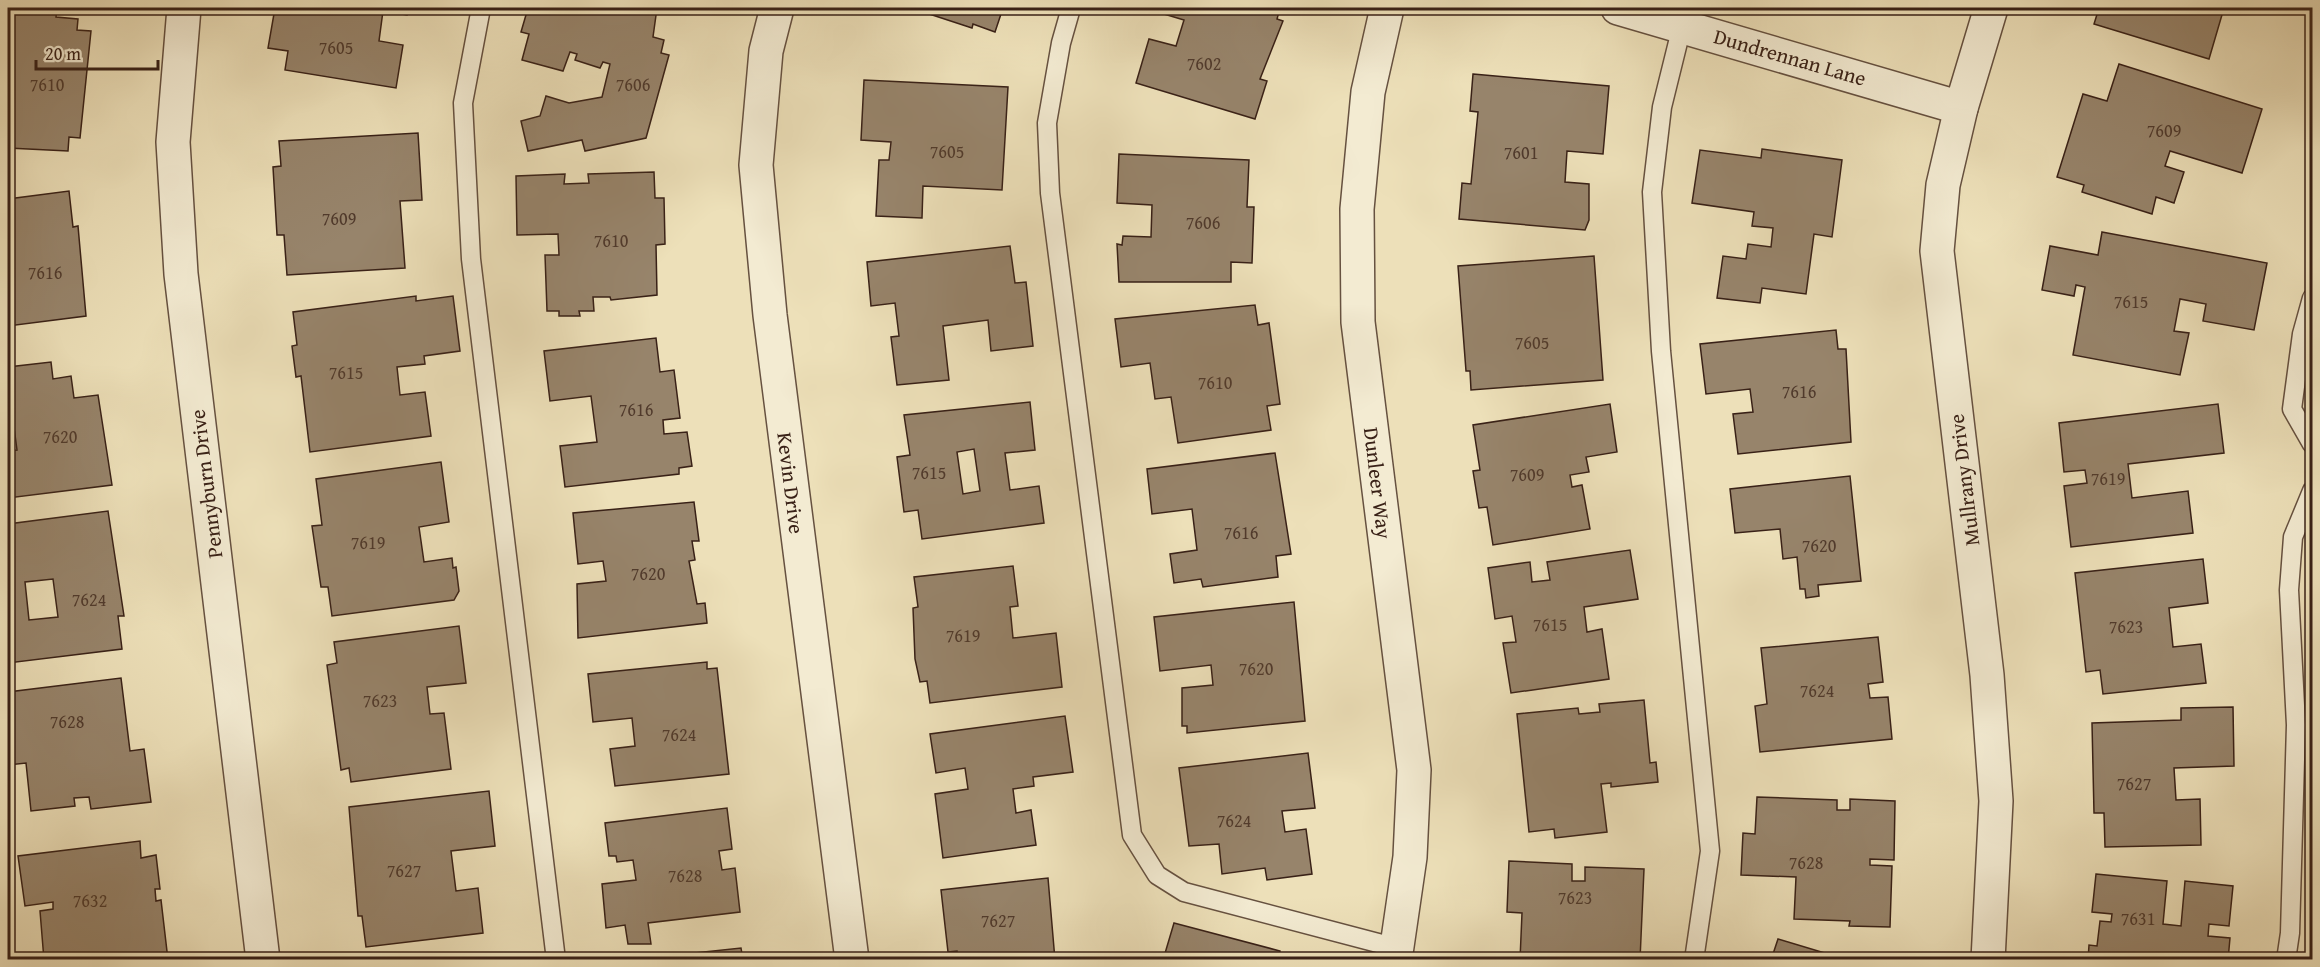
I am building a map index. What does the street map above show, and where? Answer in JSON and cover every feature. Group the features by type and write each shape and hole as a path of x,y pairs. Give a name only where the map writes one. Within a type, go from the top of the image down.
{"street":[{"name":"Pennyburn Drive","path":"184,8 173,142 181,274 263,960"},
{"name":"Kevin Drive","path":"777,8 766,51 756,165 770,315 852,960"},
{"name":"Dunleer Way","path":"1387,8 1368,92 1357,209 1360,334 1414,770 1410,857 1396,954"},
{"name":"Dundrennan Lane","path":"1618,8 1961,108"},
{"name":"Mullrany Drive","path":"1988,960 1996,790 1987,675 1937,251 1943,185 1961,108 1992,8"}],"lane":[{"path":"481,8 463,103 471,259 556,960"},
{"path":"1071,8 1061,43 1047,123 1050,193 1132,835 1157,875 1184,892 1396,954"},
{"path":"1682,26 1662,107 1652,192 1661,351 1710,851 1694,960"},
{"path":"2313,298 2302,334 2292,409 2313,444"},
{"path":"2286,960 2290,933 2295,725 2289,590 2293,537 2313,491"}],"building":[{"path":"8,8 57,8 56,17 78,19 77,30 91,31 80,138 69,137 68,151 8,148"},
{"path":"275,8 408,8 407,15 383,11 379,41 403,45 396,88 285,70 288,51 268,48"},
{"path":"528,8 657,8 653,37 664,40 661,53 669,55 646,138 585,151 582,140 528,151 521,121 540,116 546,96 569,103 602,97 610,64 603,62 600,68 575,60 577,54 570,52 563,71 522,60 529,34 521,32"},
{"path":"911,8 1003,8 995,32 973,24 972,28"},
{"path":"1144,8 1280,8 1277,19 1283,21 1260,79 1267,81 1255,119 1136,83 1149,39 1176,46 1184,20"},
{"path":"2099,8 2224,8 2209,59 2094,24"},
{"path":"2119,64 2262,109 2242,173 2170,151 2165,166 2184,172 2174,203 2156,197 2152,214 2082,192 2084,185 2057,177 2083,94 2107,101"},
{"path":"1473,74 1609,86 1603,154 1567,151 1565,182 1589,184 1589,220 1585,230 1459,219 1462,183 1471,184 1478,112 1470,111"},
{"path":"864,80 1008,87 1002,190 923,186 922,218 876,216 879,160 889,160 891,142 861,140"},
{"path":"418,133 422,200 400,201 405,268 287,275 284,235 277,235 273,167 281,166 279,141"},
{"path":"1762,149 1842,160 1832,237 1814,234 1806,294 1762,288 1760,303 1717,298 1723,256 1746,259 1748,244 1771,247 1773,228 1752,226 1754,212 1692,203 1700,150 1761,158"},
{"path":"1119,154 1249,160 1247,207 1254,207 1252,263 1231,262 1231,282 1119,282 1117,244 1122,245 1123,236 1151,237 1152,205 1117,203"},
{"path":"654,172 655,198 664,198 665,244 656,245 657,295 611,300 610,297 593,297 594,311 579,311 580,316 559,316 559,311 547,311 545,255 559,255 558,234 517,235 516,176 565,174 564,184 589,183 588,174"},
{"path":"69,191 73,227 78,226 86,316 8,326 8,199"},
{"path":"2102,232 2267,263 2254,330 2203,321 2206,304 2180,299 2174,331 2189,333 2180,375 2073,355 2085,287 2076,285 2074,296 2042,290 2050,246 2098,255"},
{"path":"1010,246 1015,283 1026,282 1033,346 991,351 988,320 943,326 949,380 897,385 891,337 899,336 895,303 871,306 867,262"},
{"path":"1594,256 1603,380 1471,390 1470,371 1466,371 1458,266"},
{"path":"416,296 416,301 453,296 460,351 424,356 425,364 397,367 400,395 425,392 431,436 310,452 301,376 296,377 292,346 297,345 293,312"},
{"path":"1255,305 1258,325 1269,323 1280,404 1267,406 1271,430 1178,443 1171,397 1155,399 1150,363 1121,367 1115,319"},
{"path":"1836,330 1838,349 1846,349 1851,442 1738,454 1733,414 1753,412 1750,389 1706,394 1700,344"},
{"path":"656,338 660,372 674,370 680,418 663,420 664,434 687,432 692,466 679,468 679,474 565,487 560,446 597,442 591,396 550,401 544,351"},
{"path":"51,362 53,379 71,376 74,398 98,395 112,485 8,498 8,451 17,450 13,420 8,421 8,367"},
{"path":"1030,402 1035,450 1005,453 1010,490 1039,486 1044,523 922,539 918,510 904,512 897,457 910,455 904,415","holes":["974,449 980,491 963,494 957,452"]},
{"path":"1610,404 1617,452 1586,457 1589,472 1570,475 1572,487 1582,485 1590,529 1493,545 1487,507 1479,508 1473,471 1480,470 1473,425"},
{"path":"2218,404 2224,453 2128,464 2132,498 2188,491 2193,533 2071,547 2064,486 2087,483 2085,470 2064,472 2059,423"},
{"path":"1275,453 1291,554 1276,556 1278,577 1203,587 1201,579 1174,583 1170,554 1197,550 1192,509 1152,514 1147,469"},
{"path":"441,462 449,522 419,527 424,562 452,558 453,568 456,567 459,591 454,600 332,616 328,587 321,587 312,526 322,525 316,479"},
{"path":"1850,476 1861,581 1818,585 1819,596 1806,598 1805,589 1800,589 1797,557 1783,559 1780,529 1735,533 1730,489"},
{"path":"694,502 699,541 692,541 695,560 689,561 697,604 705,603 707,623 578,638 577,584 606,581 603,561 578,564 573,513"},
{"path":"108,511 124,616 118,616 122,649 8,663 8,524","holes":["53,579 58,617 29,620 25,582"]},
{"path":"1630,550 1638,599 1584,607 1587,632 1602,629 1609,679 1511,693 1503,643 1516,642 1512,616 1495,619 1488,568 1530,562 1532,582 1550,580 1547,562"},
{"path":"2203,559 2208,603 2169,608 2173,647 2201,644 2206,683 2103,694 2100,670 2086,672 2075,573"},
{"path":"1013,566 1018,606 1010,607 1013,638 1056,633 1062,687 930,703 927,681 920,682 915,659 913,608 918,607 914,577"},
{"path":"1294,602 1305,721 1187,733 1187,726 1182,726 1182,688 1213,685 1211,665 1160,671 1154,617"},
{"path":"459,626 466,683 427,687 430,714 444,713 451,769 351,782 349,768 341,770 327,665 337,663 334,642"},
{"path":"1878,637 1883,682 1868,684 1870,698 1888,697 1892,739 1760,752 1755,706 1767,704 1761,648"},
{"path":"707,662 707,669 717,668 729,774 615,786 610,749 635,746 632,718 593,722 588,674"},
{"path":"121,678 130,751 144,749 151,802 91,809 89,797 74,798 75,806 31,811 26,763 8,765 8,692"},
{"path":"1644,700 1650,763 1656,762 1658,782 1611,787 1611,783 1601,784 1607,832 1555,838 1554,829 1529,832 1517,714 1578,708 1579,714 1600,712 1599,704"},
{"path":"2233,707 2234,766 2174,768 2176,800 2200,799 2201,845 2105,847 2104,813 2094,813 2092,723 2181,720 2181,708"},
{"path":"1065,716 1073,772 1033,777 1034,786 1013,789 1016,813 1031,810 1036,845 943,858 935,794 968,789 965,768 936,773 930,734"},
{"path":"1308,753 1315,808 1282,811 1285,832 1306,829 1312,874 1267,880 1265,868 1222,874 1219,844 1189,846 1179,768"},
{"path":"489,791 495,846 451,851 456,891 478,888 483,933 366,947 362,916 358,916 349,807"},
{"path":"1757,797 1837,800 1837,810 1850,810 1850,799 1895,801 1894,860 1870,859 1870,865 1892,866 1890,927 1849,926 1850,921 1794,919 1796,877 1741,875 1743,833 1755,834"},
{"path":"727,808 732,849 719,851 722,870 735,868 740,912 648,923 651,944 628,944 625,925 606,928 602,884 636,880 633,860 617,862 616,856 609,856 605,823"},
{"path":"140,841 141,858 156,855 160,889 155,889 156,901 161,900 168,960 44,960 40,911 53,909 53,902 25,906 18,856"},
{"path":"1509,861 1572,864 1572,881 1585,881 1585,867 1644,869 1640,960 1520,960 1522,913 1507,912"},
{"path":"2096,874 2167,881 2163,924 2181,926 2185,881 2233,886 2229,926 2209,924 2208,936 2230,938 2228,960 2088,960 2089,945 2097,946 2100,921 2111,922 2112,914 2092,912"},
{"path":"1048,878 1055,960 958,960 957,951 948,952 941,890"},
{"path":"1174,923 1280,951 1278,960 1163,960"},
{"path":"1778,939 1848,960 1771,960"},
{"path":"741,948 743,960 647,958"}]}
